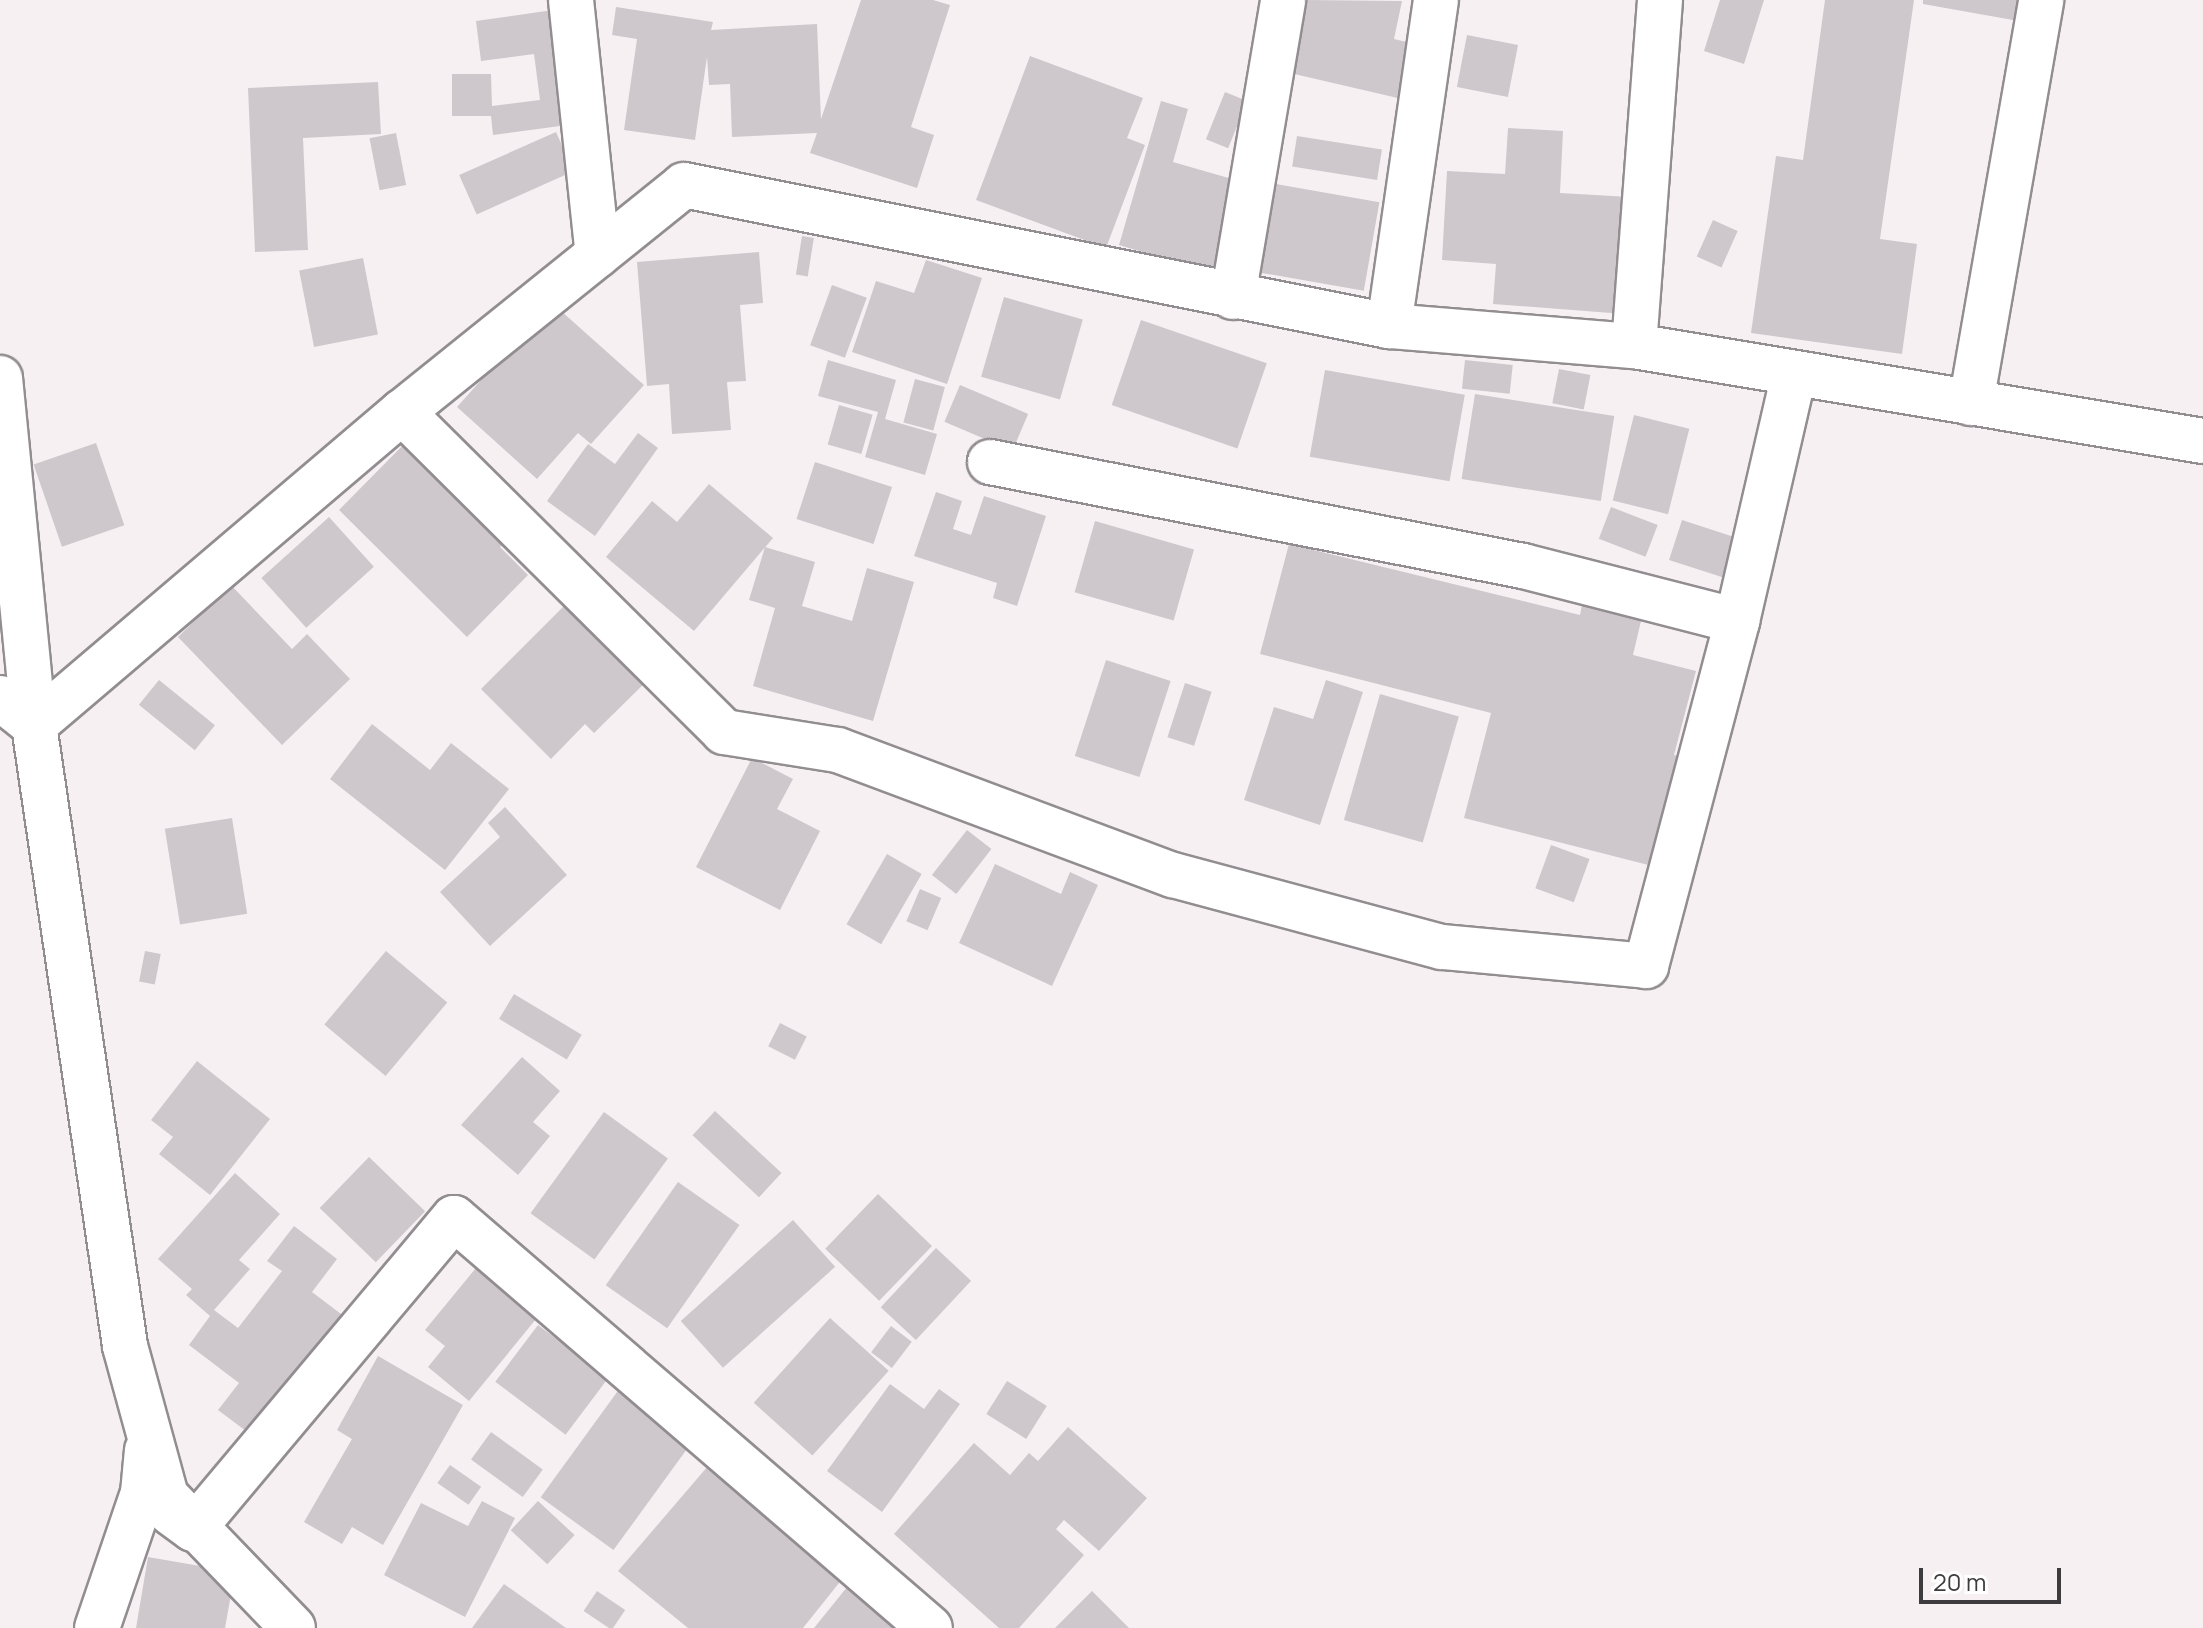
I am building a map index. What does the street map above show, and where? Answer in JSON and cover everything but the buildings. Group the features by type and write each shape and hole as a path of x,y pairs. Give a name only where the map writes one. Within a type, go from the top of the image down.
{"street":[{"path":"571,0 598,255"},
{"path":"1233,297 1283,0"},
{"path":"1389,326 1436,0"},
{"path":"1634,346 1660,0"},
{"path":"1971,403 2041,0"},
{"path":"34,725 402,412 684,185 1389,326 1634,346 2203,441"},
{"path":"402,412 724,732 838,750 1173,875 1442,947 1646,966 1737,621 1794,374"},
{"path":"0,378 34,725 125,1346 166,1496 193,1529 293,1628"},
{"path":"990,462 1523,566 1737,621"},
{"path":"0,698 34,725"},
{"path":"193,1529 454,1218 930,1628"},
{"path":"97,1628 143,1493 149,1434"},
{"path":"143,1493 193,1529"}]}
